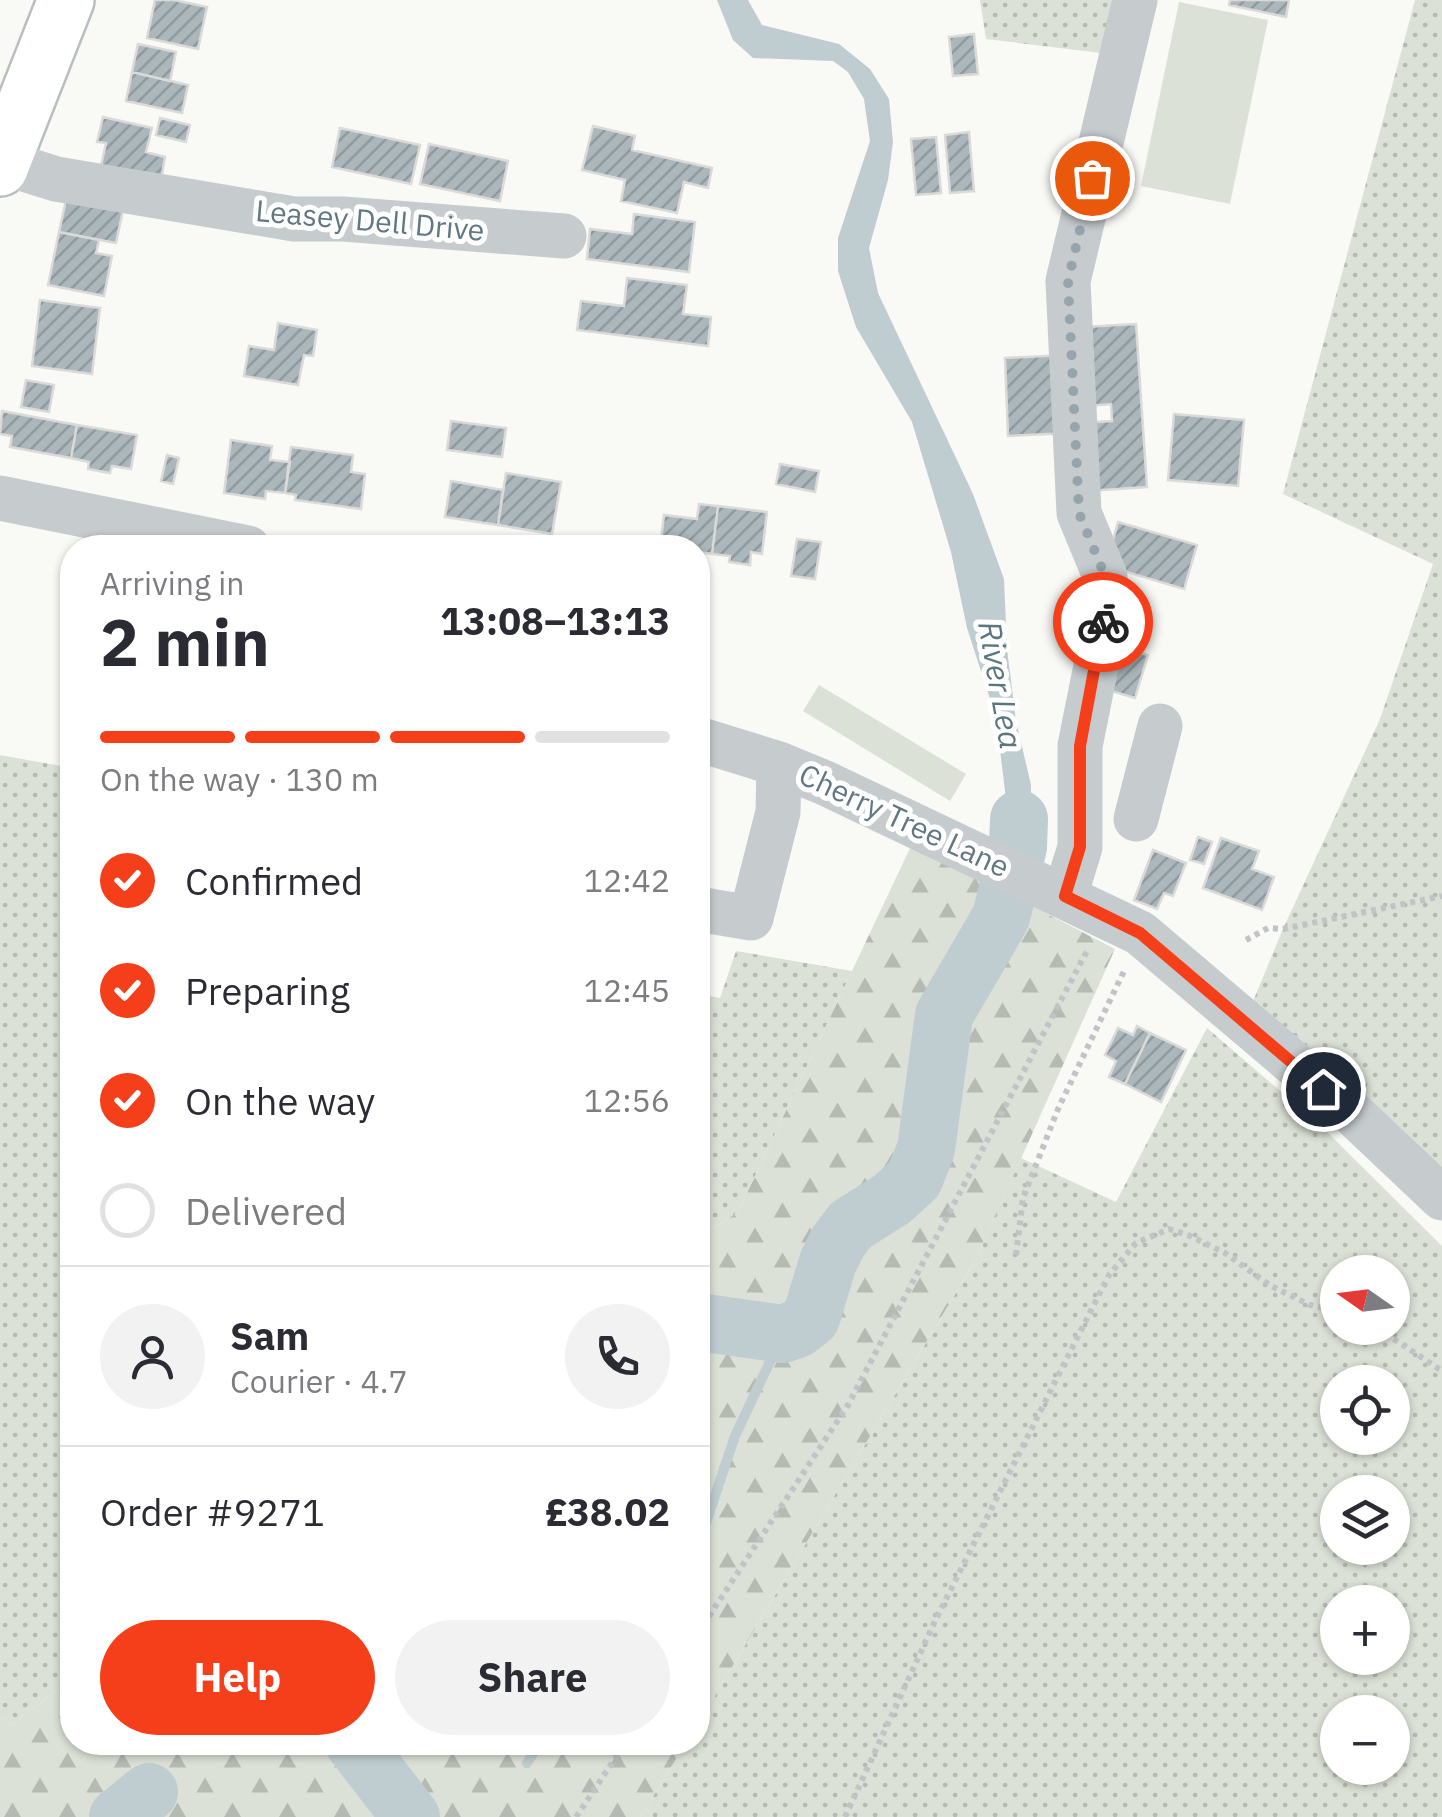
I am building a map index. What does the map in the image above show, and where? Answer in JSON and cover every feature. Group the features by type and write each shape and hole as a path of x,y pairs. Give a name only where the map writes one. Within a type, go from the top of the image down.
{"main road":[{"path":"1,165 66,0"}],"street":[{"path":"1065,896 1080,847 1080,746 1102,636 1105,576 1079,513 1068,281 1135,0"},
{"name":"Leasey Dell Drive","path":"1,165 294,219 343,219 564,236"},
{"path":"0,498 184,535"},
{"name":"Cherry Tree Lane","path":"710,743 780,764 1123,925 1352,1113 1442,1198"},
{"path":"1080,746 1155,744 1136,818"},
{"path":"710,911 752,918 778,812 780,764"}],"path":[{"path":"1246,940 1268,928 1283,930 1442,896"},
{"path":"1016,1255 1023,1198 1123,925"},
{"path":"710,1616 848,1405 1123,925"},
{"path":"845,1817 904,1684 1109,1275 1136,1243 1169,1230 1188,1235 1225,1252 1271,1286 1320,1306"},
{"path":"1403,1345 1442,1371"},
{"path":"576,1817 617,1755"}],"green space":[{"path":"980,0 1126,0 1110,54 986,39"},
{"path":"1415,0 1442,0 1442,1170 1249,1011 1380,719 1433,564 1283,494"},
{"path":"1179,2 1268,20 1230,204 1141,186"},
{"path":"819,685 966,774 950,801 803,711"},
{"path":"0,755 60,766 60,1687 12,1725 0,1717"},
{"path":"912,844 1115,949 976,1259 710,1704 710,1230 738,1212"},
{"path":"736,951 852,971 738,1212 710,1230 710,996 720,998"},
{"path":"1207,1028 1321,1126 1442,1246 1442,1817 640,1817 679,1755 710,1755 710,1704 976,1259 1021,1158 1116,1202"},
{"path":"60,1687 60,1755 679,1755 640,1817 0,1817 0,1717 12,1725"}],"water":[{"path":"717,0 748,0 762,25 839,44 870,69 889,99 893,142 888,180 869,248 878,293 973,494 1004,579 1016,721 1031,785 1029,848 1019,899 998,888 1006,799 996,717 967,628 951,552 912,422 856,327 838,271 838,238 870,141 864,99 848,72 833,61 753,58 733,40"}],"building":[{"path":"155,0 207,7 198,49 147,38"},
{"path":"1230,0 1289,0 1286,17 1229,5"},
{"path":"974,34 978,74 953,76 949,37"},
{"path":"138,44 176,52 170,81 132,72"},
{"path":"132,72 188,85 182,113 126,101"},
{"path":"103,117 152,128 146,152 165,157 161,180 101,166 106,143 97,142"},
{"path":"160,118 190,125 186,142 156,135"},
{"path":"593,126 635,136 632,150 712,168 708,188 684,182 677,213 621,201 625,180 582,170"},
{"path":"340,128 420,145 411,184 332,167"},
{"path":"969,132 974,191 950,193 945,135"},
{"path":"936,137 941,193 916,195 911,139"},
{"path":"429,144 508,161 500,201 420,184"},
{"path":"66,200 124,205 116,243 59,232"},
{"path":"634,214 695,222 689,272 587,259 590,229 632,234"},
{"path":"59,232 99,240 96,253 112,256 104,296 48,285"},
{"path":"627,278 687,285 683,314 711,317 708,346 577,330 581,301 624,306"},
{"path":"40,300 100,308 92,374 32,366"},
{"path":"278,323 317,330 313,356 304,355 298,385 244,376 249,346 274,350"},
{"path":"1136,324 1147,487 1087,491 1082,423 1112,421 1111,404 1089,406 1083,327"},
{"path":"1064,355 1068,433 1008,436 1005,358"},
{"path":"26,380 54,385 49,412 21,407"},
{"path":"2,411 77,425 71,458 10,447 12,436 0,434"},
{"path":"1174,414 1244,420 1238,486 1168,480"},
{"path":"451,421 506,428 502,457 447,450"},
{"path":"77,425 137,435 131,469 112,466 110,473 88,469 89,462 71,458"},
{"path":"231,440 272,446 270,460 290,462 285,493 266,491 265,499 224,493"},
{"path":"291,447 353,455 351,472 365,474 361,509 295,500 296,495 285,493"},
{"path":"167,455 179,458 173,484 161,481"},
{"path":"780,464 819,471 815,492 776,484"},
{"path":"506,473 561,482 552,534 498,525"},
{"path":"451,481 503,490 498,525 445,517"},
{"path":"699,504 718,506 712,554 710,535 662,535 664,515 697,519"},
{"path":"718,506 767,512 762,554 751,552 750,565 729,562 730,556 712,554"},
{"path":"1118,522 1197,545 1184,589 1106,566"},
{"path":"797,539 821,542 815,579 791,576"},
{"path":"1117,646 1148,655 1135,698 1104,689"},
{"path":"1198,837 1212,842 1204,864 1190,860"},
{"path":"1221,838 1259,851 1252,869 1274,877 1262,910 1203,888"},
{"path":"1153,850 1186,863 1173,896 1164,893 1157,909 1134,900"},
{"path":"1137,1026 1150,1033 1125,1084 1109,1077 1116,1061 1105,1055 1118,1028 1133,1035"},
{"path":"1150,1033 1186,1050 1161,1102 1125,1084"}],"waterway":[{"name":"River Lea","path":"710,1324 783,1334 797,1329 811,1318 828,1262 851,1225 892,1199 914,1179 926,1149 944,1015 1001,917 1018,847 1019,819"},
{"path":"710,1511 735,1436 783,1334"},
{"name":"River Lea","path":"363,1755 411,1817"},
{"path":"527,1763 532,1755"},
{"path":"118,1817 149,1792"}],"way so far":[{"path":"1092,178 1068,281 1079,513 1105,576 1103,622"}],"route":[{"path":"1103,622 1080,746 1080,847 1065,896 1140,933 1323,1089"}]}
